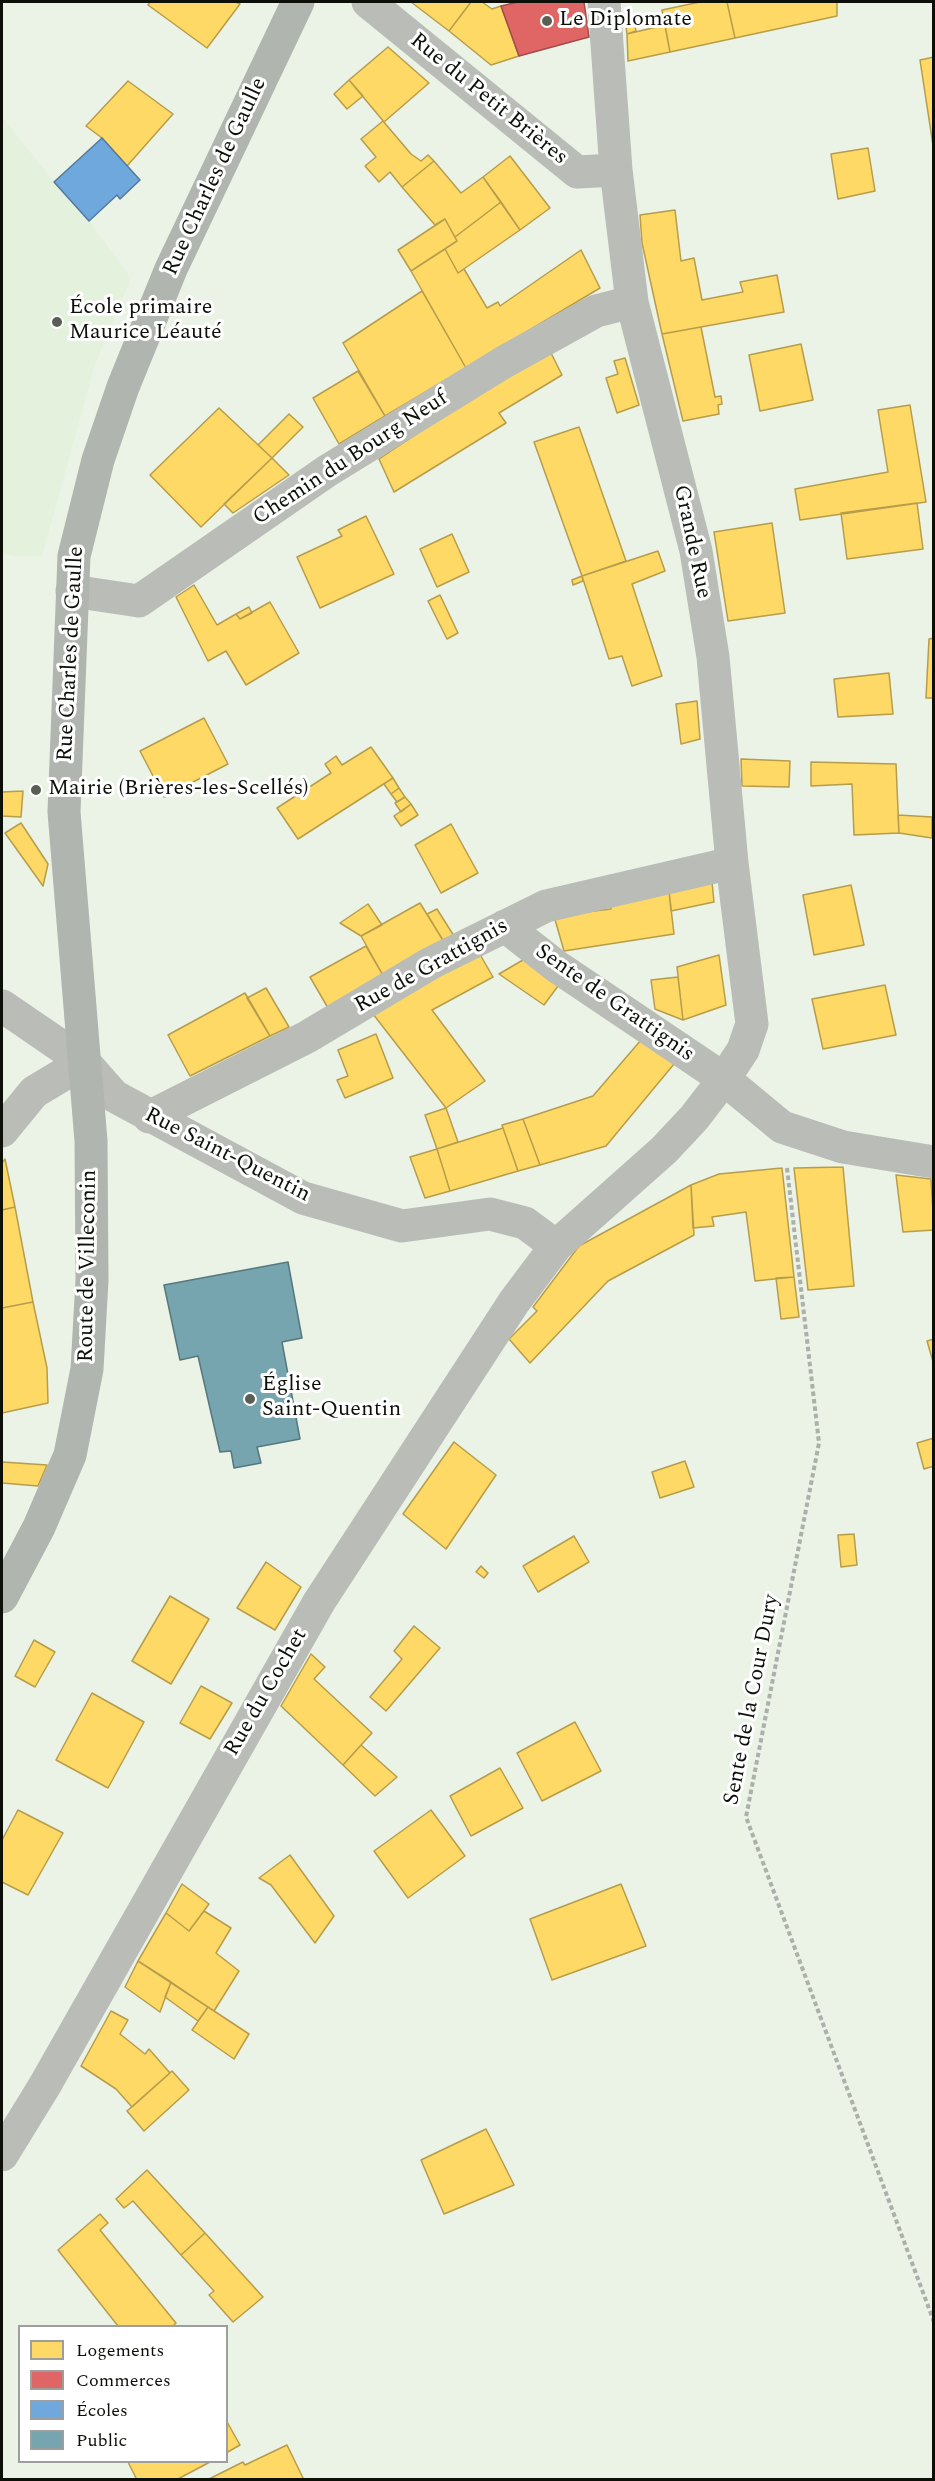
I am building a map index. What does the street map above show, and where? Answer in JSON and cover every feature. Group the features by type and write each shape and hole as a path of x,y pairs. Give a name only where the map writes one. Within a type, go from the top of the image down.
{"main road":[{"name":"Rue Charles de Gaulle","path":"84,1062 64,812 74,556 95,470 123,387 171,269 298,2"},
{"name":"Route de Villeconin","path":"2,1597 39,1527 70,1455 87,1369 92,1280 91,1141 84,1062"}],"street":[{"name":"Rue du Petit Brières","path":"368,2 577,172 616,171"},
{"name":"Grande Rue","path":"604,2 616,171 632,302 696,551 713,657 732,863 752,1024 743,1050 724,1079"},
{"name":"Chemin du Bourg Neuf","path":"72,591 139,601 327,471 504,362 596,311 632,302"},
{"name":"Rue de Grattignis","path":"149,1117 307,1037 431,963 546,906 732,863"},
{"name":"Sente de Grattignis","path":"505,926 556,966 724,1079 782,1126"},
{"name":"Rue Saint-Quentin","path":"2,1006 84,1062 114,1096 149,1117 303,1198 402,1226 490,1214 525,1223 556,1246"},
{"path":"2,1131 34,1092 84,1062"},
{"name":"Rue du Cochet","path":"2,2155 45,2085 319,1602 513,1302 556,1246 664,1150 694,1118 724,1079"},
{"path":"782,1126 843,1147 933,1162"}],"path":[{"name":"Sente de la Cour Dury","path":"782,1126 819,1443 746,1817 933,2322"}],"shaded area":[{"name":"École primaire Maurice Léauté","path":"2,117 54,182 89,221 131,278 94,367 42,556 14,556 2,553"}],"building: Logements":[{"path":"150,2 236,2 240,4 207,48 148,5"},
{"path":"411,2 471,2 449,31"},
{"path":"471,2 482,2 492,9 501,6 519,56 491,65 449,31"},
{"path":"700,2 727,2 735,38 670,52 662,10"},
{"path":"727,2 837,2 837,16 735,38"},
{"path":"634,18 636,31 627,34 625,20"},
{"path":"665,25 670,52 628,61 627,34"},
{"path":"388,47 429,83 384,122 349,80"},
{"path":"934,57 934,152 920,60"},
{"path":"349,80 363,96 347,109 334,94"},
{"path":"128,81 173,114 127,166 102,138 86,126"},
{"path":"383,121 411,154 421,161 428,155 434,161 402,187 390,172 379,182 365,166 376,157 361,139"},
{"path":"868,148 875,191 838,199 831,154"},
{"path":"510,156 550,208 520,230 483,177"},
{"path":"434,161 461,193 483,177 501,202 455,237 445,219 435,225 402,187"},
{"path":"501,202 520,230 458,273 445,249 457,241 455,237"},
{"path":"675,210 681,261 694,258 702,300 743,292 740,282 777,275 784,312 662,334 642,243 640,215"},
{"path":"445,219 457,241 411,271 398,250"},
{"path":"445,249 458,273 464,269 487,308 498,302 500,306 581,250 600,288 466,368 411,271"},
{"path":"422,291 466,368 385,416 343,343"},
{"path":"701,327 715,397 721,396 722,404 718,405 719,414 683,421 662,334"},
{"path":"801,344 813,400 760,411 749,355"},
{"path":"550,351 562,375 499,413 506,423 394,492 379,459 519,366"},
{"path":"625,358 639,405 617,413 606,378 618,374 614,361"},
{"path":"358,371 385,416 339,444 313,398"},
{"path":"910,405 926,502 800,520 795,489 888,472 878,410"},
{"path":"219,408 272,458 201,527 150,475"},
{"path":"289,414 303,427 272,458 258,445"},
{"path":"579,427 626,561 582,576 534,442"},
{"path":"272,458 289,475 233,513 224,504"},
{"path":"917,503 923,549 847,559 841,513"},
{"path":"366,516 394,574 320,608 297,557 342,536 338,530"},
{"path":"772,523 785,613 728,621 714,532"},
{"path":"452,534 469,572 437,587 420,549"},
{"path":"658,551 665,571 632,584 662,676 632,686 622,656 609,659 582,576"},
{"path":"582,576 583,581 573,585 572,580"},
{"path":"194,585 217,625 236,614 240,619 270,602 299,653 246,685 226,651 208,661 176,597"},
{"path":"440,595 458,633 447,639 428,601"},
{"path":"249,607 252,613 240,619 236,614"},
{"path":"934,638 934,698 926,698 929,639"},
{"path":"889,673 893,714 838,717 834,679"},
{"path":"697,701 700,739 681,744 676,704"},
{"path":"204,718 228,764 164,797 140,751"},
{"path":"371,747 393,778 298,839 277,808 331,773 325,764 336,756 342,765"},
{"path":"741,759 790,761 789,787 742,786"},
{"path":"811,762 896,764 899,833 854,835 852,784 811,786"},
{"path":"393,778 399,788 391,794 384,784"},
{"path":"399,788 405,797 397,802 391,794"},
{"path":"23,791 21,817 2,816 2,792"},
{"path":"405,797 411,804 401,812 395,803"},
{"path":"411,804 418,815 401,826 394,816"},
{"path":"898,815 932,817 932,838 899,833"},
{"path":"21,823 48,864 43,886 5,833"},
{"path":"451,824 478,873 441,893 415,845"},
{"path":"712,882 714,902 671,911 669,891"},
{"path":"851,885 864,945 814,955 803,895"},
{"path":"669,891 674,934 564,951 554,916 611,909 609,902"},
{"path":"420,903 444,942 384,977 361,936"},
{"path":"368,904 382,925 361,936 340,923"},
{"path":"437,909 454,936 444,942 427,914"},
{"path":"366,946 384,977 328,1008 310,977"},
{"path":"478,951 493,977 432,1010 485,1081 446,1108 373,1014"},
{"path":"719,955 726,1005 683,1020 677,967"},
{"path":"528,957 561,982 544,1005 499,974"},
{"path":"678,977 683,1020 655,1009 651,980"},
{"path":"885,985 896,1035 823,1049 812,999"},
{"path":"266,988 289,1027 270,1036 247,998"},
{"path":"245,993 270,1036 190,1076 168,1035"},
{"path":"376,1034 393,1078 345,1098 337,1080 348,1076 338,1050"},
{"path":"641,1040 674,1064 606,1146 540,1165 523,1119 593,1096"},
{"path":"446,1108 458,1142 437,1149 425,1115"},
{"path":"523,1119 540,1165 518,1171 502,1125"},
{"path":"503,1128 518,1171 450,1191 437,1149"},
{"path":"437,1149 450,1191 425,1198 410,1157"},
{"path":"5,1159 15,1207 2,1210 2,1163"},
{"path":"843,1167 854,1286 808,1290 794,1168"},
{"path":"782,1168 794,1277 755,1281 746,1212 712,1217 714,1226 693,1228 691,1185 719,1174"},
{"path":"896,1175 931,1179 934,1230 903,1232"},
{"path":"691,1185 694,1235 608,1281 530,1363 509,1339 537,1311 533,1307 579,1246"},
{"path":"15,1207 33,1302 2,1308 2,1210"},
{"path":"794,1277 799,1317 781,1319 776,1278"},
{"path":"33,1302 47,1368 48,1403 2,1413 2,1308"},
{"path":"934,1339 934,1365 927,1341"},
{"path":"934,1438 934,1466 924,1469 917,1443"},
{"path":"454,1442 496,1475 446,1549 403,1514"},
{"path":"685,1461 694,1487 660,1498 652,1472"},
{"path":"2,1462 47,1465 38,1486 2,1483"},
{"path":"854,1534 857,1565 841,1567 838,1535"},
{"path":"574,1536 589,1562 538,1592 523,1566"},
{"path":"266,1562 301,1587 275,1630 237,1608"},
{"path":"481,1566 488,1573 484,1578 476,1572"},
{"path":"170,1596 209,1619 171,1684 132,1661"},
{"path":"414,1626 440,1648 386,1711 370,1697 402,1659 394,1651"},
{"path":"34,1640 55,1652 35,1687 15,1676"},
{"path":"311,1654 325,1667 314,1679 372,1733 343,1765 281,1706"},
{"path":"201,1686 232,1703 210,1739 180,1723"},
{"path":"92,1693 144,1722 108,1788 56,1760"},
{"path":"575,1722 601,1771 542,1801 517,1753"},
{"path":"361,1745 397,1777 375,1796 343,1765"},
{"path":"500,1768 523,1808 471,1836 450,1796"},
{"path":"18,1810 63,1833 28,1895 2,1882 2,1840"},
{"path":"431,1810 465,1856 408,1898 374,1851"},
{"path":"290,1855 334,1916 315,1943 271,1885 259,1878"},
{"path":"182,1884 209,1904 189,1931 166,1913"},
{"path":"621,1884 646,1946 552,1980 530,1919"},
{"path":"204,1911 231,1928 216,1953 239,1971 214,2011 138,1961 166,1913 189,1931"},
{"path":"138,1961 171,1982 160,2012 125,1987"},
{"path":"171,1982 208,2007 198,2021 165,1997"},
{"path":"208,2007 249,2034 234,2059 192,2030"},
{"path":"111,2011 128,2020 120,2034 145,2054 149,2049 170,2073 132,2107 116,2089 81,2066"},
{"path":"172,2071 189,2090 144,2131 127,2111"},
{"path":"486,2129 514,2185 444,2214 421,2160"},
{"path":"147,2170 205,2233 181,2255 133,2201 124,2208 116,2199"},
{"path":"100,2214 108,2223 100,2230 176,2323 174,2325 117,2325 58,2250"},
{"path":"205,2233 263,2297 233,2322 209,2295 214,2291 181,2255"},
{"path":"228,2424 240,2445 228,2452"},
{"path":"287,2445 304,2480 207,2480 243,2462 245,2465"},
{"path":"128,2463 208,2463 176,2480 137,2480"}],"building: Commerces":[{"name":"Le Diplomate","path":"518,2 584,2 589,37 519,56 501,6"}],"building: Écoles":[{"path":"102,138 140,180 120,199 117,195 89,221 54,182"}],"building: Public":[{"name":"Église Saint-Quentin","path":"288,1262 302,1338 282,1342 300,1439 257,1447 261,1463 234,1468 231,1451 220,1452 198,1356 180,1360 164,1285"}],"place":[{"name":"Le Diplomate","path":"547,21"},
{"name":"École primaire Maurice Léauté","path":"57,322"},
{"name":"Mairie (Brières-les-Scellés)","path":"36,790"},
{"name":"Église Saint-Quentin","path":"250,1399"}]}
